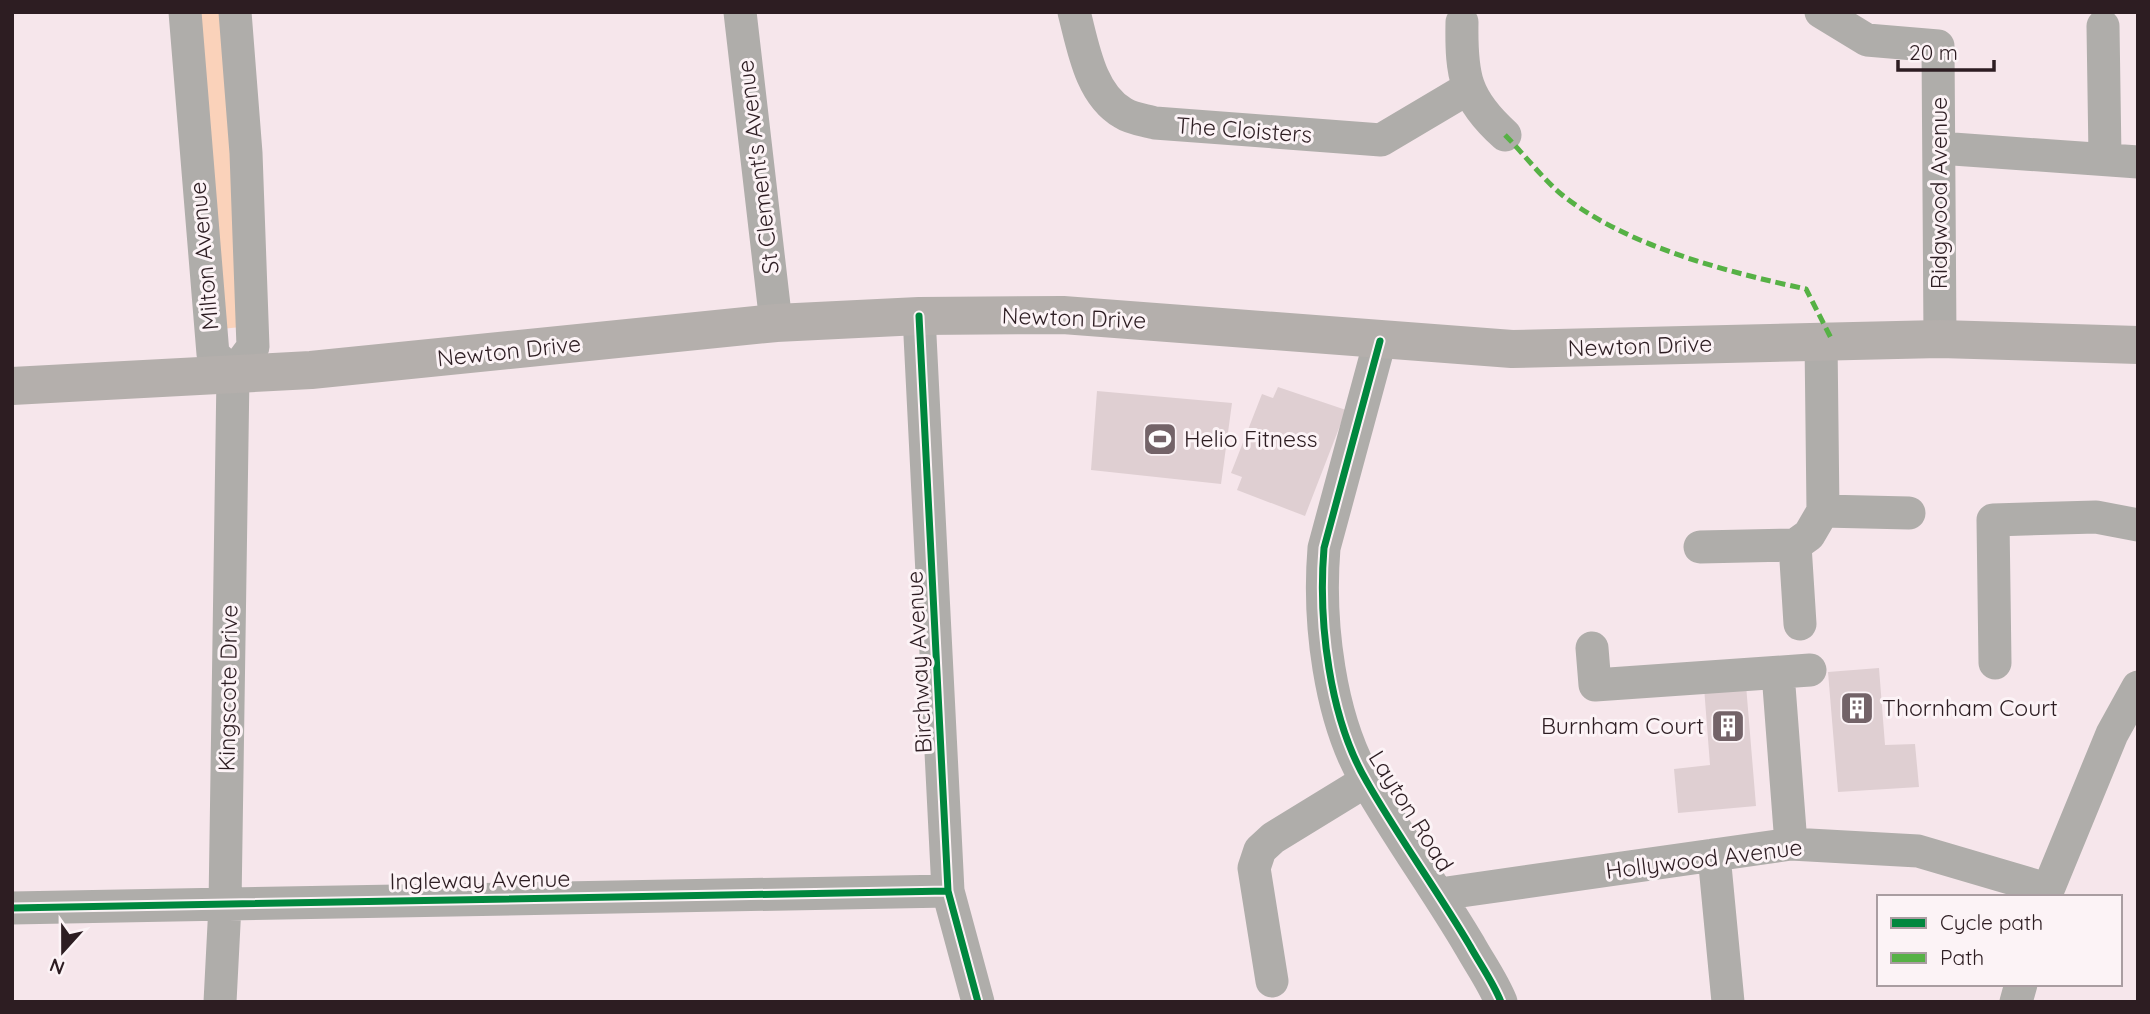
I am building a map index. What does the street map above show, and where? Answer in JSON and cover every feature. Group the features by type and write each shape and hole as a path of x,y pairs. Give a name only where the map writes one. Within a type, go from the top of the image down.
{"main road":[{"name":"Newton Drive","path":"12,386 233,374 486,354 776,323 919,316 1063,315 1380,341 1565,349 1940,338 2138,345"}],"street":[{"name":"Milton Avenue","path":"185,12 212,354 233,374 253,347 246,153 235,12"},
{"name":"St Clement's Avenue","path":"740,12 776,323"},
{"name":"The Cloisters","path":"1073,12 1087,62 1101,91 1123,113 1155,123 1381,139 1467,89"},
{"name":"Ridgwood Avenue","path":"1821,12 1867,40 1938,46 1940,338"},
{"path":"1462,23 1461,53 1467,89 1478,109 1505,135"},
{"path":"2103,26 2105,157"},
{"path":"1939,148 2105,157 2138,162"},
{"path":"195,156 246,153"},
{"name":"Birchway Avenue","path":"919,316 948,891 978,1002"},
{"name":"Layton Road","path":"1380,341 1324,548 1322,580 1331,678 1341,726 1366,781 1440,894 1501,1002"},
{"path":"1700,547 1795,545 1809,535 1823,511 1821,341"},
{"name":"Kingscote Drive","path":"220,1002 225,905 233,374"},
{"path":"1823,511 1909,513"},
{"path":"1995,663 1993,520 2096,517 2138,525"},
{"path":"1795,545 1800,624"},
{"path":"1592,648 1595,685 1794,671 1791,844"},
{"path":"2046,893 2112,734 2138,687"},
{"path":"1272,981 1254,868 1260,850 1273,838 1366,781"},
{"name":"Hollywood Avenue","path":"1440,894 1791,844 1918,851 2046,893"},
{"path":"1714,855 1728,1002"},
{"name":"Ingleway Avenue","path":"12,908 948,891"}],"shaded area":[{"path":"185,12 235,12 260,325 211,330"}],"building":[{"path":"1278,387 1346,410 1305,516 1237,490 1242,477 1231,473 1262,394 1273,398"},
{"path":"1097,391 1232,403 1221,484 1091,470"},
{"name":"Thornham Court","path":"1879,668 1885,745 1915,744 1919,787 1838,792 1828,672"},
{"name":"Burnham Court","path":"1746,685 1756,806 1678,813 1674,769 1710,765 1704,687"}],"marked path":[{"path":"1505,135 1561,194 1615,228 1678,255 1806,289 1832,340"}],"cycle path":[{"path":"919,316 948,891 978,1002"},
{"path":"1380,341 1324,548 1323,606 1329,668 1343,729 1354,757 1501,1002"},
{"path":"12,908 948,891"}],"place":[{"name":"Helio Fitness","path":"1160,439"},
{"name":"Thornham Court","path":"1857,708"},
{"name":"Burnham Court","path":"1728,726"}]}
